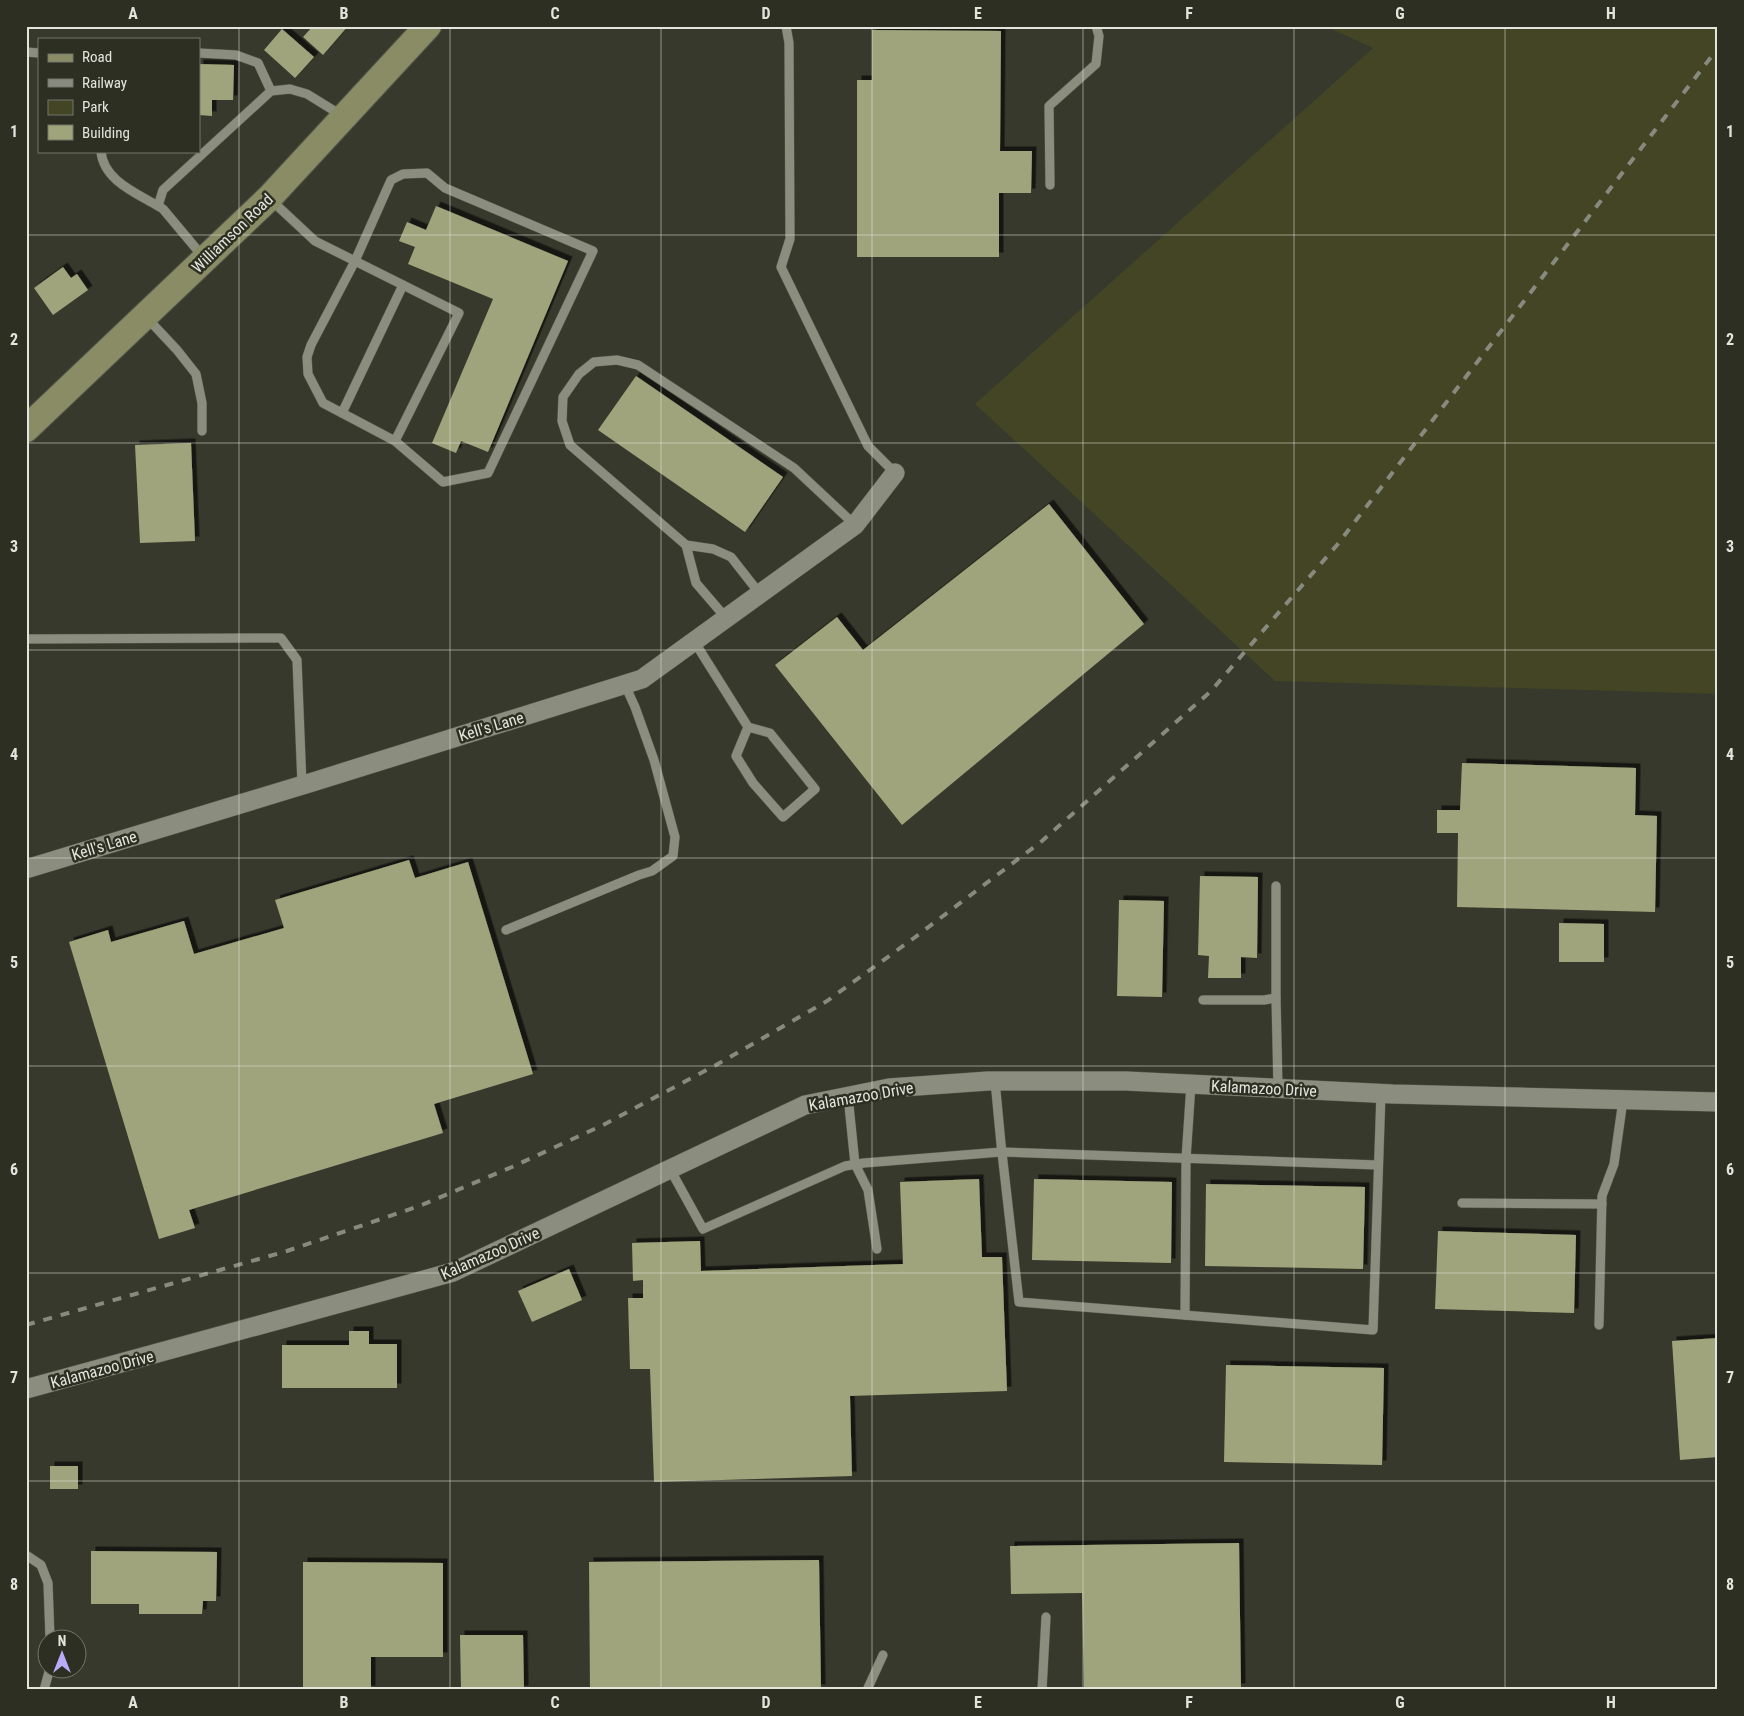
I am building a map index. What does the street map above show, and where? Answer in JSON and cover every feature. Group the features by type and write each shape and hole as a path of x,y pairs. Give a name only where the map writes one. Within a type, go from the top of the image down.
{"main road":[{"name":"Williamson Road","path":"26,429 269,198 428,26"}],"street":[{"name":"Kell's Lane","path":"26,869 642,680 855,525 895,473"},
{"name":"Kalamazoo Drive","path":"26,1389 454,1272 805,1105 889,1088 996,1081 1126,1081 1381,1094 1718,1102"}],"lane":[{"path":"786,26 789,43 790,239 781,267 868,446 895,473"},
{"path":"1050,185 1049,106 1096,64 1099,36 1096,26"},
{"path":"200,53 236,55 258,63 271,91"},
{"path":"158,206 163,190 271,91 290,89 307,94 343,117"},
{"path":"200,145 208,149"},
{"path":"101,152 102,162 109,173 125,187 164,209 205,259"},
{"path":"427,173 445,188 593,251 488,473 443,482 395,441 323,403 308,374 307,358 355,261 391,180 403,174 427,173"},
{"path":"269,198 315,241 459,313 395,441"},
{"path":"342,413 403,285"},
{"path":"145,316 177,350 196,374 202,403 202,431"},
{"path":"760,594 731,558 713,549 686,545 570,445 562,421 563,397 578,374 594,362 617,360 638,365 794,468 855,525"},
{"path":"686,545 696,583 726,618"},
{"path":"26,639 281,638 297,660 302,785"},
{"path":"694,641 748,727 770,733 815,789 783,817 753,783 736,756 748,727"},
{"path":"506,930 652,871 673,856 674,837 657,768 625,685"},
{"path":"1276,886 1278,1088"},
{"path":"1203,1000 1264,1000 1276,998"},
{"path":"996,1081 1019,1302 1373,1330 1381,1094"},
{"path":"1185,1315 1186,1159 1191,1084"},
{"path":"848,1096 855,1164 868,1190 877,1249"},
{"path":"1599,1325 1602,1196 1614,1164 1623,1100"},
{"path":"670,1169 703,1229 845,1166 855,1164 1002,1152 1378,1165"},
{"path":"1462,1203 1602,1204"},
{"path":"26,1555 41,1565 48,1583 50,1628"},
{"path":"1042,1690 1046,1617"},
{"path":"867,1690 883,1655"}],"green space":[{"path":"1325,26 1718,26 1718,694 1275,681 975,404 1373,48"}],"building":[{"path":"313,26 348,26 323,55 303,37"},
{"path":"282,29 314,57 295,78 264,50"},
{"path":"872,30 1001,31 1000,151 1032,151 1031,193 999,193 999,257 857,257 857,80 872,80"},
{"path":"200,64 234,65 233,100 212,100 212,116 200,115"},
{"path":"436,206 568,261 488,452 461,441 456,453 432,443 493,299 408,264 415,247 399,241 407,222 426,230"},
{"path":"63,267 71,278 77,274 88,290 53,315 34,288"},
{"path":"636,376 783,477 745,532 598,430"},
{"path":"191,443 195,541 140,543 135,445"},
{"path":"1049,504 1144,624 902,825 775,665 837,617 863,650"},
{"path":"1462,763 1636,768 1635,815 1657,816 1655,912 1457,907 1458,833 1437,833 1437,810 1460,810"},
{"path":"409,860 415,878 468,862 533,1074 434,1104 443,1133 189,1210 195,1228 159,1239 69,942 108,930 111,942 184,921 194,954 284,928 275,900"},
{"path":"1200,876 1258,877 1257,958 1241,957 1241,978 1208,978 1209,956 1198,955"},
{"path":"1119,900 1164,901 1162,997 1117,996"},
{"path":"1559,923 1604,924 1604,962 1559,962"},
{"path":"979,1179 982,1257 1002,1257 1007,1391 850,1396 852,1476 654,1482 650,1369 630,1369 628,1298 643,1298 643,1280 633,1281 632,1243 700,1241 701,1271 903,1264 900,1182"},
{"path":"1034,1179 1172,1182 1171,1263 1032,1260"},
{"path":"1206,1184 1365,1187 1363,1269 1205,1266"},
{"path":"1438,1231 1576,1235 1574,1313 1435,1309"},
{"path":"569,1269 582,1300 532,1322 518,1291"},
{"path":"349,1331 369,1331 369,1344 397,1344 397,1388 282,1388 282,1345 349,1345"},
{"path":"1718,1338 1718,1457 1680,1460 1672,1341"},
{"path":"1226,1365 1384,1368 1382,1465 1224,1462"},
{"path":"50,1466 78,1466 78,1489 50,1489"},
{"path":"1239,1543 1241,1688 1084,1690 1082,1593 1011,1594 1010,1546"},
{"path":"91,1551 217,1552 216,1601 203,1601 202,1614 139,1614 139,1604 91,1604"},
{"path":"819,1560 821,1689 590,1690 589,1562"},
{"path":"303,1562 443,1563 443,1657 371,1657 371,1690 303,1690"},
{"path":"460,1635 523,1635 524,1690 461,1690"}],"railway":[{"path":"26,1325 287,1251 422,1205 512,1167 603,1125 716,1065 827,1001 914,938 1042,841 1211,691 1337,545 1718,48"}]}
